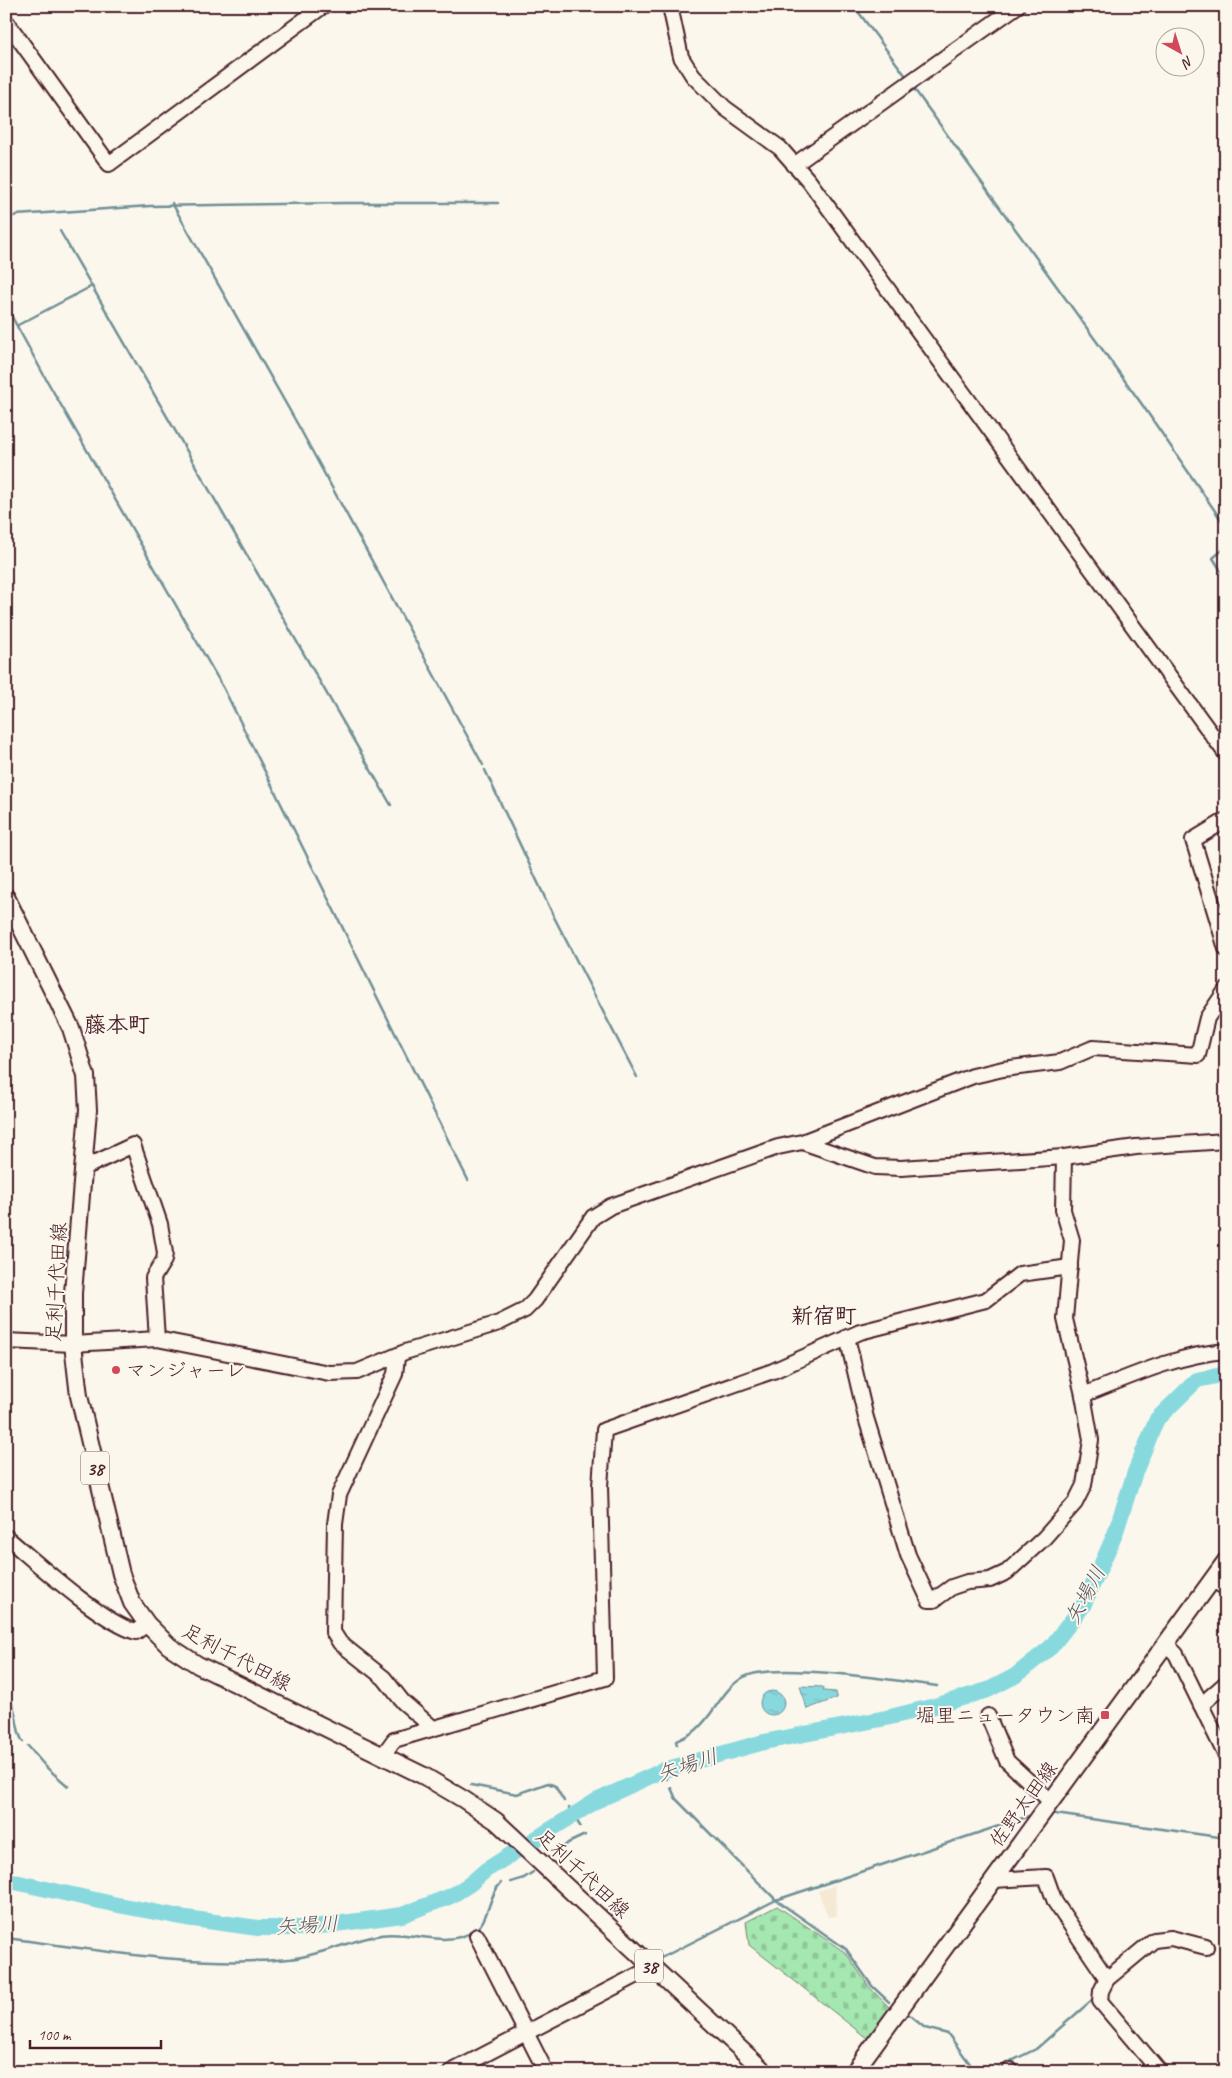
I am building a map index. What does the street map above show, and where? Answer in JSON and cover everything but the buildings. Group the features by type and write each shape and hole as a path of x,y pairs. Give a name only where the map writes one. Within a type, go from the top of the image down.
{"main road":[{"name":"足利千代田線","path":"6,897 71,1028 83,1062 88,1110 74,1293 73,1344 80,1396 121,1574 132,1603 147,1624 168,1646 198,1665 383,1755 463,1799 496,1821 651,1968 765,2072"},
{"name":"佐野太田線","path":"854,2072 1226,1561"}],"street":[{"path":"6,21 109,164 323,6"},
{"path":"670,6 681,57 693,76 725,108 768,137 809,181 1226,754"},
{"path":"794,165 1017,6"},
{"path":"1226,820 1193,840 1222,925 1226,948"},
{"path":"6,1341 73,1344 157,1339 328,1373 357,1372 397,1358 405,1352 499,1323 525,1310 535,1300 593,1218 611,1206 778,1147 802,1142 973,1076 1003,1069 1060,1062 1093,1048 1198,1056 1207,1018 1226,990"},
{"path":"802,1142 875,1167 1064,1157 1136,1147 1226,1141"},
{"path":"84,1168 133,1145 160,1224 164,1253 164,1260 153,1278 157,1339"},
{"path":"847,1337 866,1418 908,1555 929,1600 932,1601 948,1588 959,1584 990,1580 1002,1575 1044,1538 1075,1503 1087,1474 1091,1440 1065,1319 1072,1240 1063,1210 1064,1157"},
{"path":"383,1755 394,1740 604,1678 600,1486 604,1430 773,1371 847,1337 986,1300 1020,1274 1070,1266"},
{"path":"1083,1396 1172,1361 1208,1352 1226,1351"},
{"path":"397,1358 395,1374 339,1496 335,1524 333,1632 340,1644 384,1678 403,1702 433,1728"},
{"path":"6,1537 90,1605 122,1626 136,1632 147,1624"},
{"path":"1212,1580 1226,1588"},
{"path":"1166,1644 1176,1654 1226,1756"},
{"path":"1201,1705 1226,1683"},
{"path":"988,1716 1007,1761 1051,1802"},
{"path":"994,1880 1046,1877 1055,1902 1107,1979"},
{"path":"478,1936 546,2072"},
{"path":"1156,2070 1100,2001 1101,1991 1107,1979 1154,1940 1171,1938 1206,1948"},
{"path":"460,2070 527,2031 651,1968"}],"shaded area":[{"path":"835,1885 837,1916 828,1917 818,1891"}],"green space":[{"path":"777,1906 846,1953 870,1988 890,2008 868,2039 749,1945 746,1922"}],"water":[{"path":"800,1686 823,1687 824,1691 836,1692 837,1698 807,1709"},
{"path":"772,1691 780,1695 784,1703 780,1711 772,1715 764,1711 760,1703 764,1695"}],"waterway":[{"path":"854,6 908,79"},
{"path":"912,86 1141,403 1226,527"},
{"path":"172,203 298,425 483,765"},
{"path":"6,220 16,215 150,206 498,203"},
{"path":"60,231 391,805"},
{"path":"18,325 92,286"},
{"path":"6,306 224,689 468,1180"},
{"path":"1226,547 1213,558 1226,579"},
{"path":"485,770 555,919 637,1077"},
{"name":"矢場川","path":"6,1880 186,1918 258,1928 306,1928 402,1915 451,1896 470,1884 486,1870 596,1801 664,1770 764,1742 886,1718 988,1690 1015,1676 1051,1647 1083,1606 1115,1534 1135,1472 1157,1419 1197,1380 1226,1374"},
{"path":"677,1745 676,1741 696,1730 702,1724 730,1688 744,1677 759,1673 808,1671 937,1686"},
{"path":"6,1694 13,1707 20,1737 23,1742"},
{"path":"28,1746 46,1767 68,1786"},
{"name":"矢場川","path":"682,1758 684,1765"},
{"path":"664,1770 667,1779"},
{"path":"471,1785 517,1794 548,1783 555,1786 564,1801"},
{"path":"671,1788 676,1799 776,1900 846,1949 872,1986 889,2002"},
{"name":"矢場川","path":"569,1808 580,1826"},
{"path":"1055,1814 1226,1838"},
{"path":"659,1959 776,1900 1029,1816"},
{"path":"553,1856 568,1843 585,1835"},
{"path":"511,1882 524,1878 533,1872"},
{"path":"6,1938 182,1959 218,1961 289,1959 312,1955 358,1940 381,1935 392,1934 440,1939 452,1939 463,1936 474,1931 483,1921 494,1894 501,1883"},
{"path":"989,2072 1036,2049 1092,2000"},
{"path":"907,2013 925,2028 948,2034 976,2072"},
{"path":"1012,2060 1023,2072"},
{"path":"438,2072 448,2067"}],"place":[{"name":"マンジャーレ","path":"116,1370"},
{"name":"堀里ニュータウン南","path":"1105,1715"}],"district":[{"name":"藤本町","path":"117,1024"},
{"name":"新宿町","path":"824,1315"}]}
